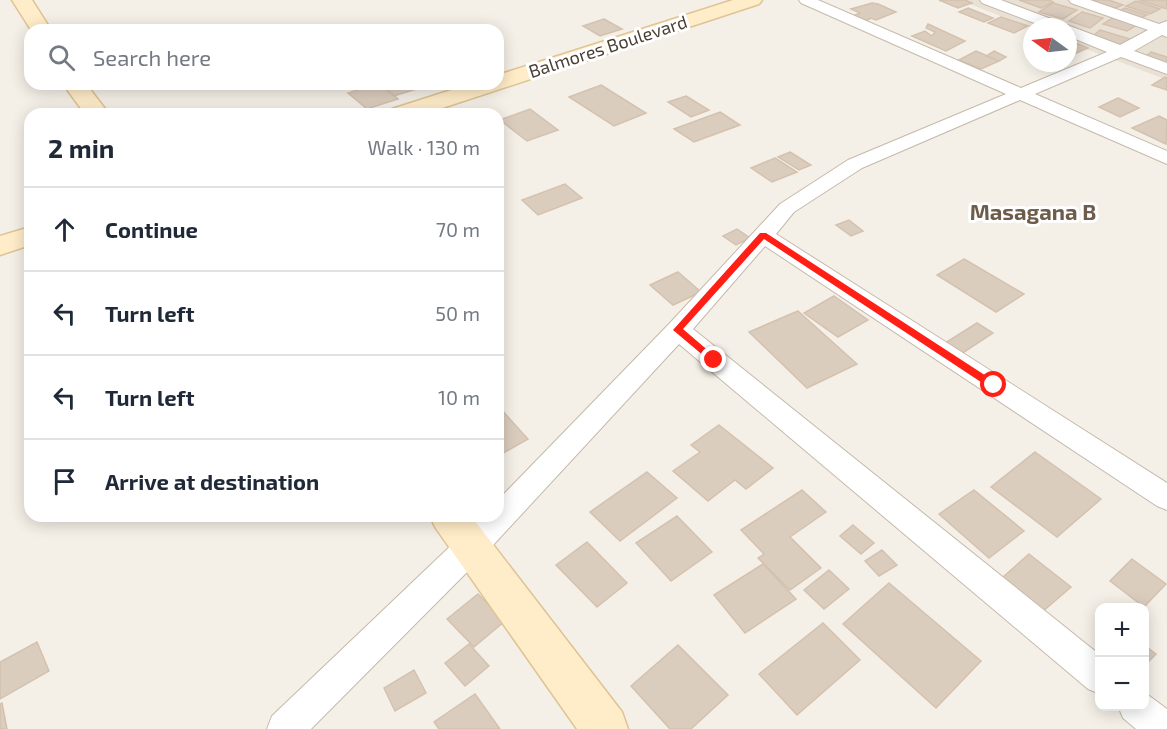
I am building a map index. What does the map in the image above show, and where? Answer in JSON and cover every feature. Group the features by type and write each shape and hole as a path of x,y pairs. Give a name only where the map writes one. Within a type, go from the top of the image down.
{"street":[{"path":"22,0 36,24"},
{"name":"Balmores Boulevard","path":"504,80 752,0"},
{"path":"806,0 1167,158"},
{"path":"987,0 1035,18"},
{"path":"1076,0 1164,29"},
{"path":"504,491 678,330 787,208 855,164 1122,51 1164,29"},
{"path":"1077,34 1167,69"},
{"path":"79,90 93,108"},
{"path":"419,108 474,90"},
{"path":"763,235 1167,498"},
{"path":"0,246 24,237"},
{"path":"678,330 1095,673"},
{"path":"285,729 461,531 605,729"},
{"path":"1142,711 1163,729"}],"shaded area":[{"path":"959,0 1167,0 1167,80 1077,45 1077,18 1023,18 1023,25"}],"building":[{"path":"939,0 965,0 972,3 958,8"},
{"path":"1019,0 1049,0 1053,2 1041,8"},
{"path":"1089,0 1109,0 1123,5 1108,11"},
{"path":"1139,0 1167,0 1167,9"},
{"path":"1136,1 1160,9 1150,14 1126,6"},
{"path":"872,3 896,12 876,20 871,18 866,21 853,16 860,13 851,9"},
{"path":"1053,3 1077,10 1065,18 1039,12"},
{"path":"968,8 993,18 984,22 959,12"},
{"path":"1125,8 1147,15 1136,20 1115,13"},
{"path":"1082,12 1103,18 1090,28 1077,24 1077,18 1073,18"},
{"path":"1001,17 1023,24 1023,28 1014,33 988,23"},
{"path":"1114,17 1137,25 1127,31 1103,24"},
{"path":"604,19 622,29 600,36 583,26"},
{"path":"928,24 965,41 946,51 912,36 925,31 932,36 935,32 926,28"},
{"path":"1100,30 1130,39 1123,46 1092,37"},
{"path":"1077,44 1088,48 1077,53"},
{"path":"976,51 999,61 981,69 959,60"},
{"path":"994,51 1006,57 999,61 986,56"},
{"path":"1151,52 1167,57 1167,65 1144,58"},
{"path":"1167,78 1167,90 1152,85"},
{"path":"601,85 646,113 614,126 569,97"},
{"path":"357,90 387,90 398,99 366,108 348,93"},
{"path":"387,90 414,90 394,96"},
{"path":"686,96 709,110 691,117 668,102"},
{"path":"1118,98 1139,108 1120,117 1099,107"},
{"path":"530,109 558,130 527,141 504,123 504,119"},
{"path":"720,112 740,125 694,142 674,129"},
{"path":"1159,116 1167,120 1166,144 1132,128"},
{"path":"790,152 811,165 799,170 778,157"},
{"path":"775,158 797,172 772,182 751,168"},
{"path":"565,184 582,198 538,215 522,200"},
{"path":"849,220 863,231 851,236 836,225"},
{"path":"737,229 750,238 736,245 723,236"},
{"path":"964,259 1024,294 996,312 937,275"},
{"path":"678,272 701,292 673,305 650,285"},
{"path":"834,296 868,320 838,337 804,313"},
{"path":"798,311 857,364 807,388 749,332"},
{"path":"977,323 993,333 961,354 945,343"},
{"path":"504,413 528,439 504,453"},
{"path":"719,425 773,468 746,489 735,480 708,501 673,471 700,452 691,445"},
{"path":"1035,452 1101,499 1057,537 991,487"},
{"path":"647,472 677,498 620,541 590,512"},
{"path":"802,490 826,512 790,537 821,568 790,590 758,558 764,554 741,530"},
{"path":"974,490 1024,531 989,558 939,514"},
{"path":"677,516 712,552 671,581 636,543"},
{"path":"853,525 874,543 861,554 840,536"},
{"path":"587,542 627,583 597,607 556,565"},
{"path":"882,550 897,565 879,576 865,561"},
{"path":"1029,554 1071,587 1042,612 1001,579"},
{"path":"1132,559 1166,584 1148,603 1139,603 1110,581"},
{"path":"763,564 796,599 745,633 714,595"},
{"path":"829,570 849,589 824,609 804,590"},
{"path":"889,583 981,661 936,708 843,624"},
{"path":"478,594 505,621 474,647 447,619"},
{"path":"823,623 860,660 797,715 759,674"},
{"path":"37,642 49,671 0,699 0,662"},
{"path":"469,644 489,666 465,686 445,663"},
{"path":"678,645 728,695 691,729 670,729 631,686"},
{"path":"1149,649 1156,654 1149,661"},
{"path":"414,670 426,693 395,711 384,688"},
{"path":"475,694 500,729 439,729 434,722"},
{"path":"2,703 7,729 0,729 0,704"}],"district":[{"name":"Masagana B","path":"1033,212"}],"route":[{"path":"714,360 678,330 763,235 994,385"}]}
